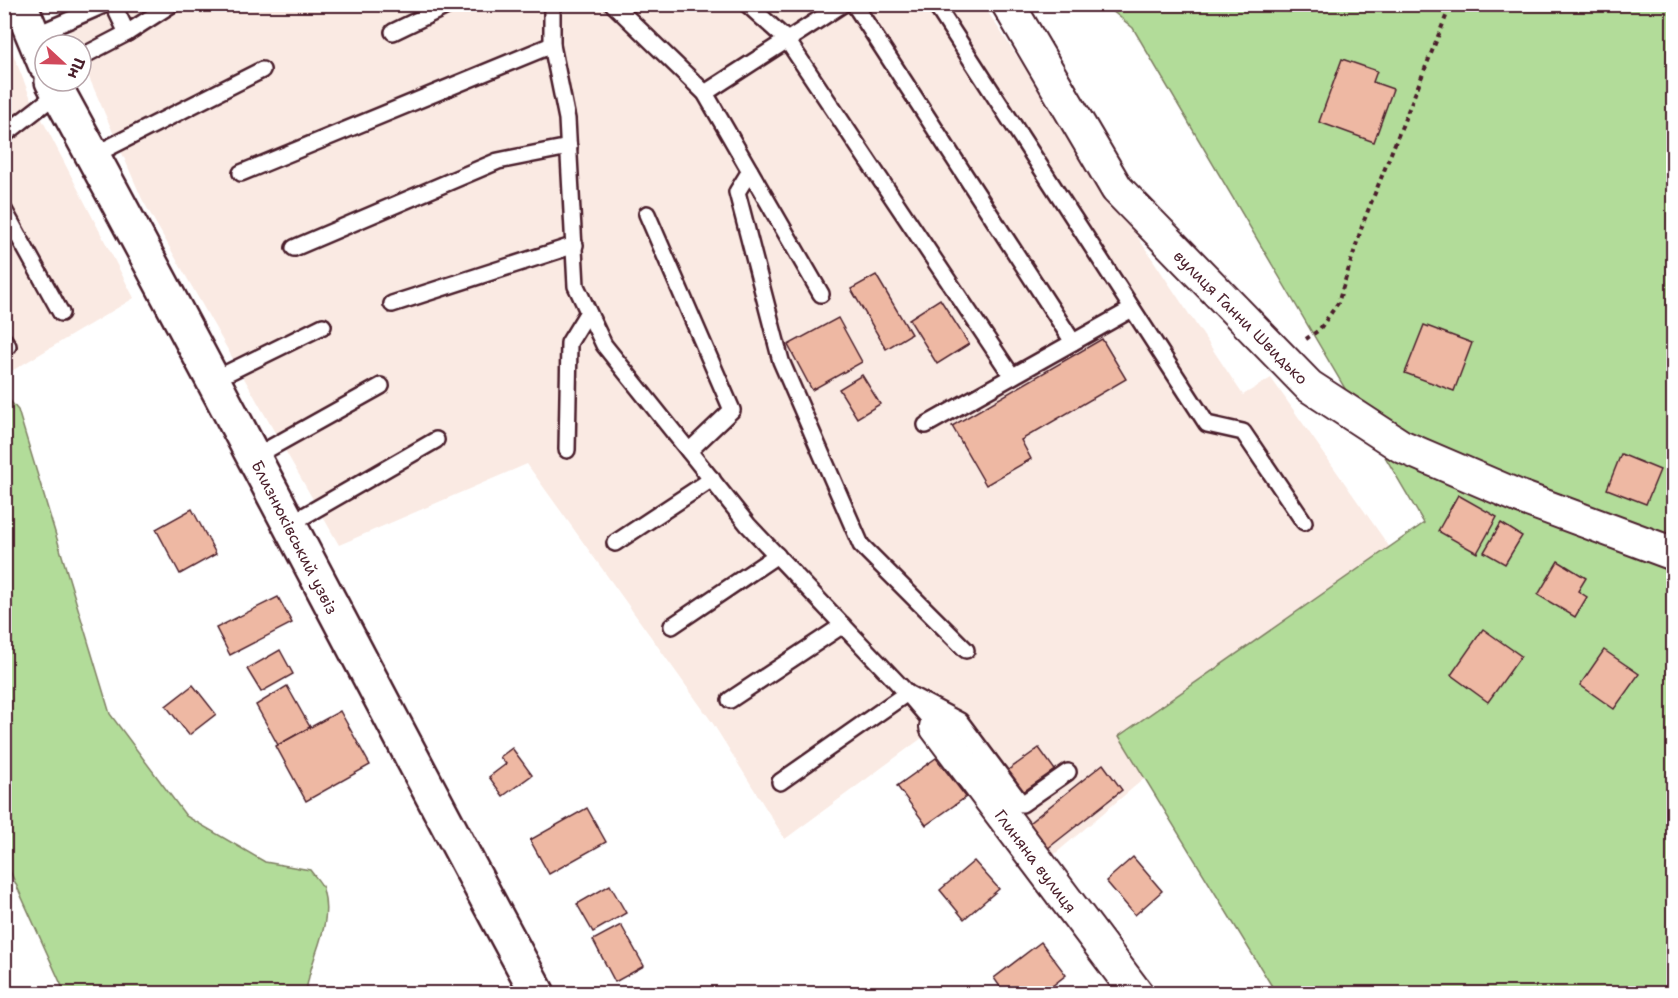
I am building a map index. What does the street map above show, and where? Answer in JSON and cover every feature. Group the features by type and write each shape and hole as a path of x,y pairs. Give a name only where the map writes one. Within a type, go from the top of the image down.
{"street":[{"name":"Близнюківський узвіз","path":"20,4 33,35"},
{"name":"вулиця Ганни Швидько","path":"1008,4 1117,189 1310,386 1401,446 1520,497 1674,554"},
{"name":"Близнюківський узвіз","path":"60,93 290,524 383,708 538,993"},
{"name":"Глиняна вулиця","path":"936,727 1137,993"}],"lane":[{"path":"79,33 106,4"},
{"path":"113,4 127,33"},
{"path":"93,51 127,33 172,4"},
{"path":"393,32 451,4"},
{"path":"552,4 552,45 567,119 576,286 604,345 688,451 777,555 936,727"},
{"path":"613,4 705,93 821,294"},
{"path":"747,4 787,40 1012,376"},
{"path":"705,93 843,4"},
{"path":"854,4 1073,342"},
{"path":"935,4 1207,424 1244,432 1304,522"},
{"path":"240,173 552,45"},
{"path":"92,156 262,70"},
{"path":"4,135 33,90"},
{"path":"294,248 498,161 569,147"},
{"path":"750,171 737,192 781,361 861,545 966,650"},
{"path":"4,210 61,313"},
{"path":"647,214 732,410 688,451"},
{"path":"392,304 574,245"},
{"path":"926,425 1132,309"},
{"path":"567,450 569,343 588,312"},
{"path":"213,380 323,326"},
{"path":"254,458 381,386"},
{"path":"290,524 436,440"},
{"path":"615,543 712,479"},
{"path":"672,626 777,555"},
{"path":"730,700 843,625"},
{"path":"907,693 960,721 1022,804 1068,772"},
{"path":"780,782 907,693"}],"path":[{"path":"1281,356 1319,330 1338,303 1363,223 1451,4"}],"shaded area":[{"path":"57,5 983,5 1243,395 1271,378 1400,562 1049,859 926,735 785,839 712,722 527,464 339,545 142,199 93,87 93,33 70,33"},
{"path":"4,31 29,94 134,298 5,375"}],"green space":[{"path":"1105,5 1673,5 1673,993 1276,993 1119,736 1424,523 1133,28"},
{"path":"5,395 18,410 110,714 186,816 265,862 310,870 320,882 326,903 325,917 306,993 65,993 5,860"}],"building":[{"path":"1342,59 1377,71 1373,82 1393,89 1374,142 1319,122"},
{"path":"876,275 911,334 886,349 851,289"},
{"path":"940,299 969,344 937,364 909,319"},
{"path":"838,318 862,362 812,390 788,345"},
{"path":"1424,325 1472,343 1454,391 1405,373"},
{"path":"1102,339 1126,379 1021,440 1031,459 986,485 952,426"},
{"path":"862,375 880,404 857,418 839,389"},
{"path":"1621,454 1660,470 1646,504 1607,489"},
{"path":"1458,495 1497,517 1477,553 1438,531"},
{"path":"192,509 216,554 180,574 156,529"},
{"path":"1501,523 1522,536 1505,564 1484,552"},
{"path":"1558,561 1586,578 1578,591 1587,597 1575,617 1538,595"},
{"path":"278,597 292,623 230,655 216,628"},
{"path":"1483,629 1521,656 1488,702 1451,675"},
{"path":"280,650 293,674 261,692 247,669"},
{"path":"1604,650 1639,674 1614,709 1580,685"},
{"path":"193,685 216,714 189,735 166,706"},
{"path":"287,686 310,727 278,745 256,705"},
{"path":"340,711 370,765 306,801 276,746"},
{"path":"512,748 532,775 503,796 489,777 506,764 500,757"},
{"path":"1039,748 1055,770 1020,796 1004,773"},
{"path":"936,758 966,797 926,825 897,786"},
{"path":"1103,764 1122,790 1047,849 1029,823"},
{"path":"587,808 606,842 549,874 530,840"},
{"path":"1133,857 1162,891 1135,915 1106,881"},
{"path":"974,861 999,889 964,919 940,890"},
{"path":"610,885 626,913 593,932 577,904"},
{"path":"621,925 644,966 615,982 593,940"},
{"path":"1041,942 1066,975 1042,994 1021,994 1019,991 1005,994 994,978"}]}
